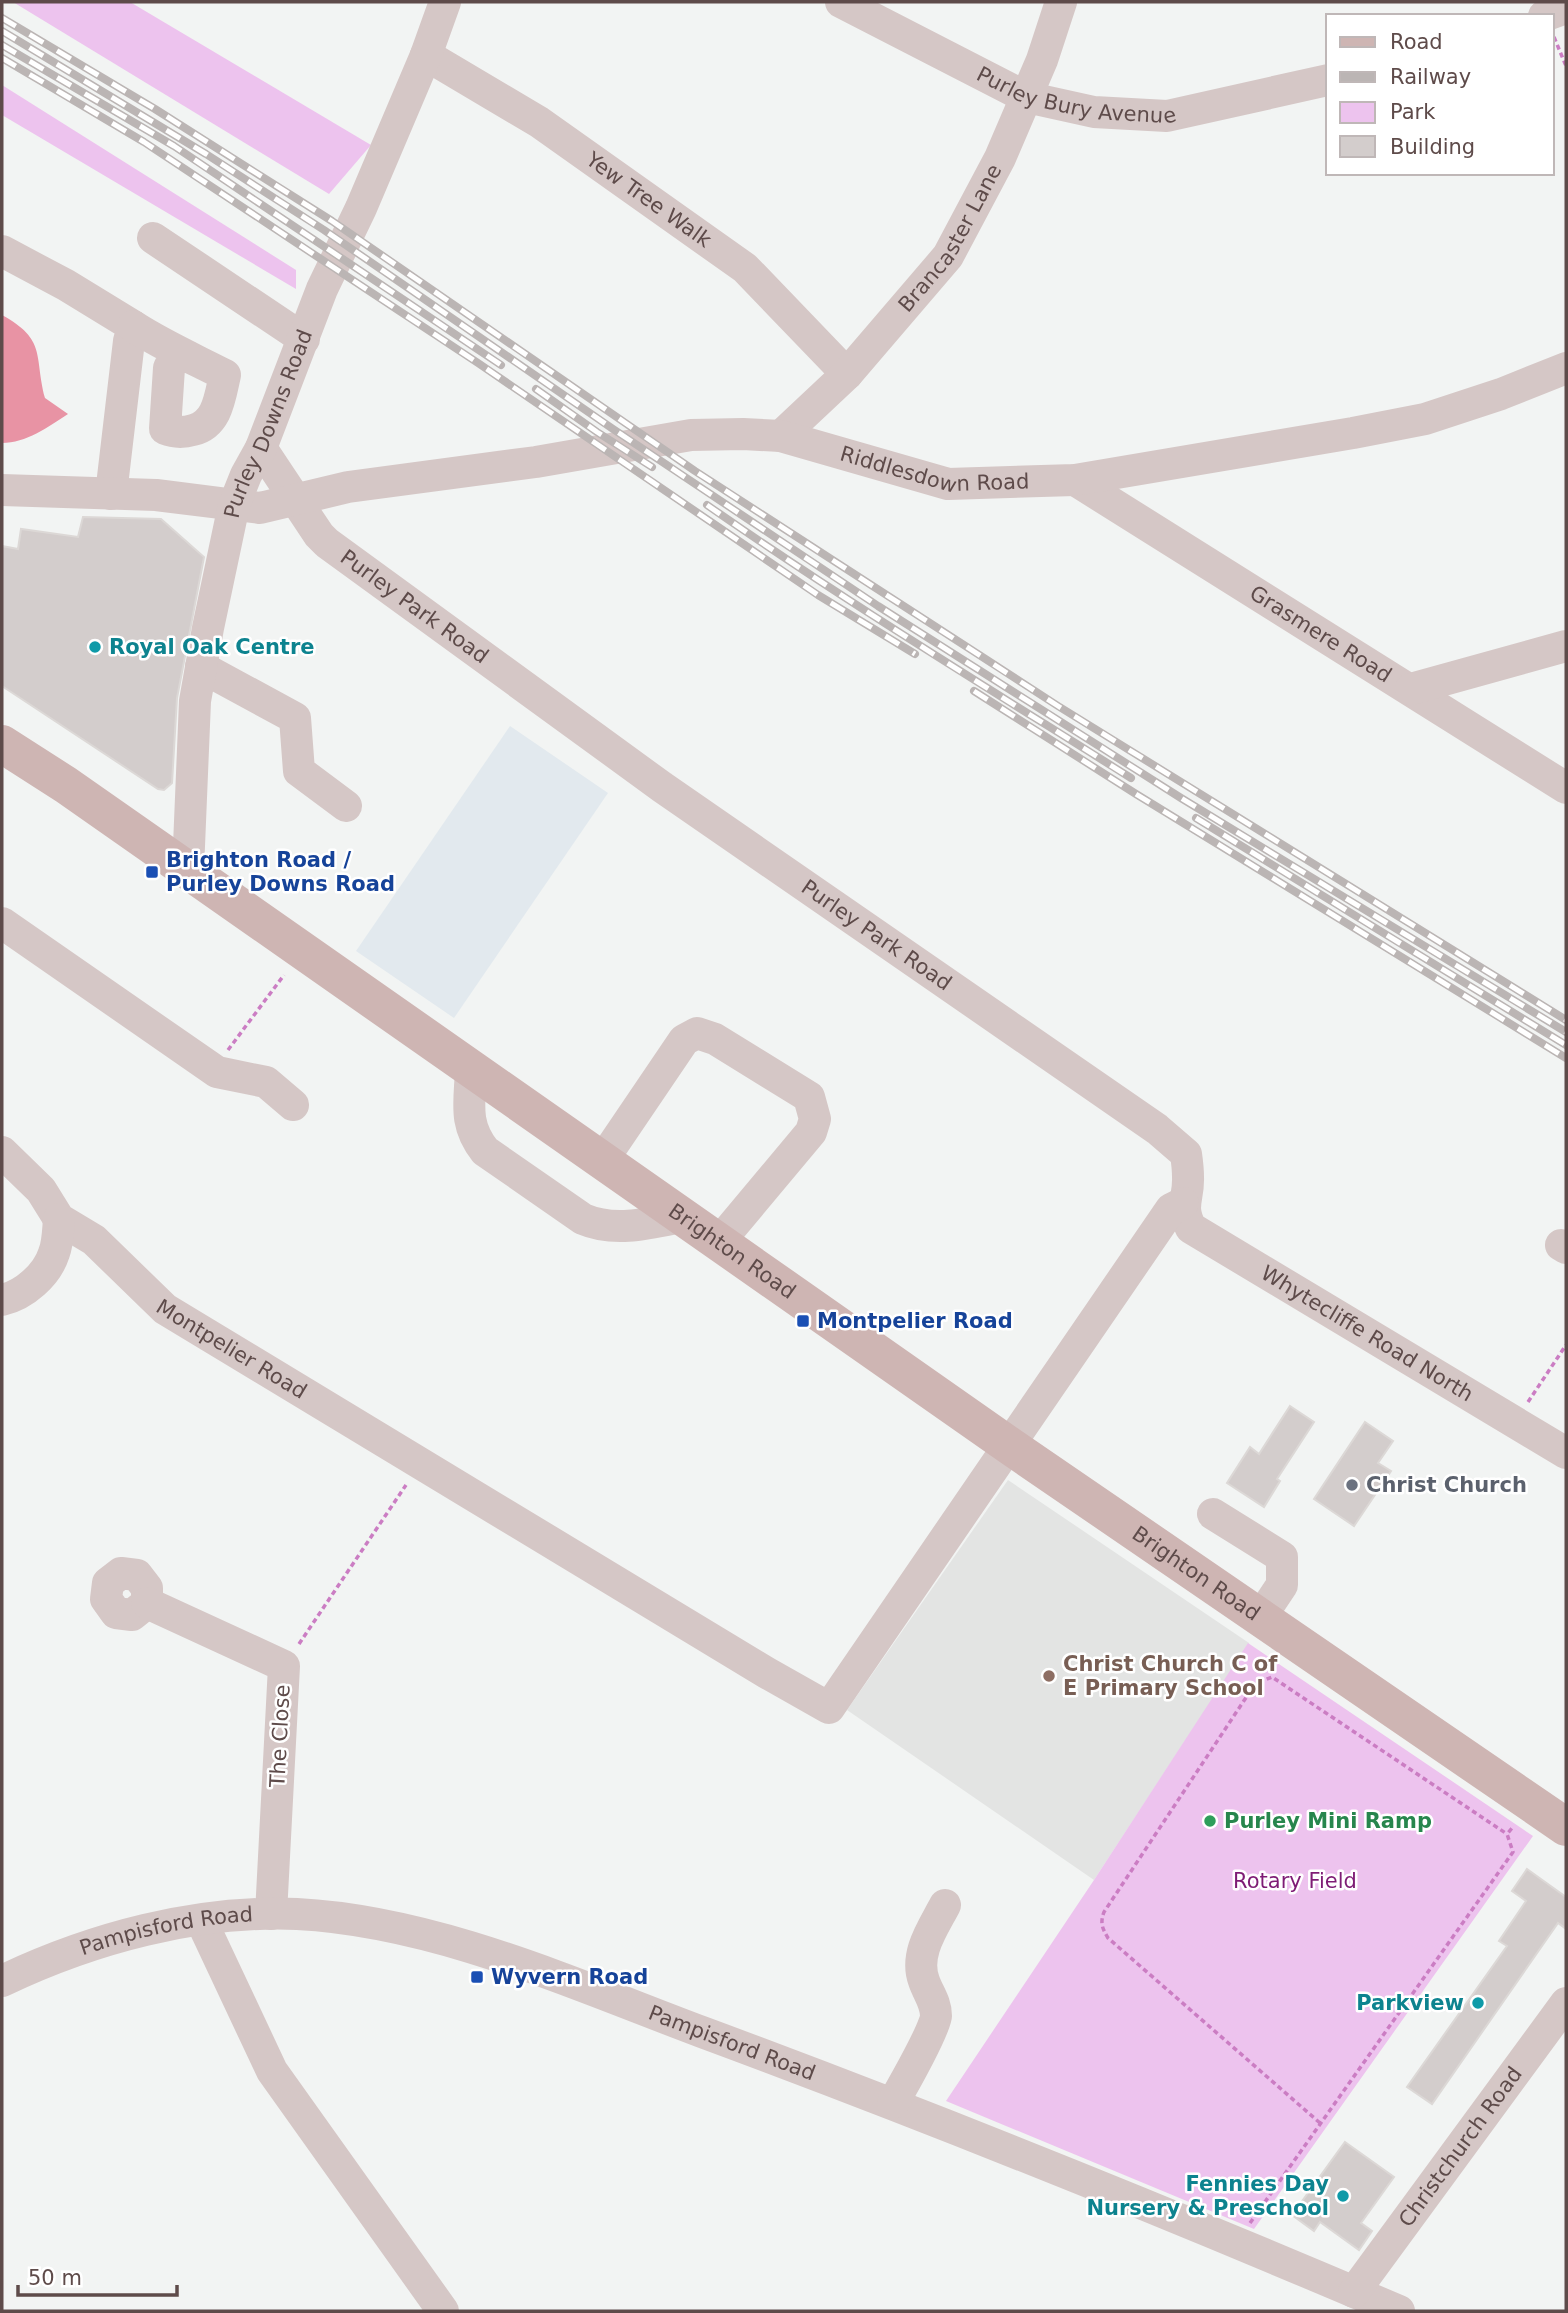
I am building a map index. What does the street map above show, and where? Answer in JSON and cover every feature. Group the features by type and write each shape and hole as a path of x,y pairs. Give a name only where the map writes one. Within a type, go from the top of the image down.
{"main road":[{"name":"Brighton Road","path":"2,744 188,870 1010,1446 1566,1827"}],"street":[{"name":"Purley Downs Road","path":"188,870 195,701 234,505 261,448 322,289 361,208 426,55 445,2"},
{"name":"Purley Bury Avenue","path":"841,2 1026,97 1094,112 1167,116 1326,80"},
{"name":"Brancaster Lane","path":"781,436 847,374 948,256 1000,158 1042,60 1060,2"},
{"path":"1550,14 1566,8"},
{"name":"Yew Tree Walk","path":"426,55 539,122 745,268 847,374"},
{"path":"153,238 304,339"},
{"path":"2,251 66,285 177,351"},
{"path":"111,494 133,326"},
{"name":"Riddlesdown Road","path":"2,490 156,495 260,508 348,487 536,462 691,435 781,436 948,484 1075,481 1425,419 1501,394 1566,368"},
{"path":"261,448 296,499"},
{"name":"Grasmere Road","path":"1075,481 1566,788"},
{"name":"Purley Park Road","path":"296,499 319,535 338,551 662,787 1157,1129 1186,1154 1189,1179 1184,1203"},
{"path":"1411,689 1566,646"},
{"path":"201,667 295,718 299,771 346,806"},
{"path":"2,923 214,1070 267,1082 293,1105"},
{"path":"602,1161 684,1040 697,1033 715,1039 809,1097 815,1119 811,1132 719,1242"},
{"path":"471,1068 469,1124 475,1139 485,1151 583,1219 596,1225 621,1228 682,1217"},
{"name":"Montpelier Road","path":"2,1152 41,1190 59,1219 94,1240 164,1309 346,1421 421,1463 829,1708 1010,1446"},
{"path":"1010,1446 1171,1209 1184,1203"},
{"name":"Whytecliffe Road North","path":"1184,1203 1185,1216 1191,1228 1205,1238 1566,1453"},
{"path":"2,1300 13,1298 46,1270 55,1252 59,1219"},
{"path":"1213,1514 1282,1557 1282,1585 1261,1618"},
{"name":"The Close","path":"147,1604 284,1666 271,1914"},
{"path":"893,2104 936,2018 934,2001 920,1966 924,1946 945,1905"},
{"name":"Pampisford Road","path":"2,1980 94,1944 139,1931 201,1920 271,1914 360,1921 461,1945 562,1979 893,2104 1237,2241 1399,2311"},
{"path":"201,1920 272,2071 443,2311"},
{"name":"Christchurch Road","path":"1354,2292 1566,2003"}],"path":[{"path":"1554,37 1566,66"},
{"path":"214,1070 302,950"},
{"path":"1526,1406 1566,1345"},
{"path":"284,1666 421,1463"},
{"path":"1237,2241 1513,1852 1507,1834 1272,1677 1255,1684 1104,1912 1101,1921 1102,1930 1108,1938 1320,2123"},
{"path":"1507,1834 1532,1804"}],"shaded area":[{"path":"2,315 26,332 32,341 45,398 68,414 28,437 2,443"},
{"path":"510,726 608,793 454,1018 356,951"},
{"name":"Christ Church C of E Primary School","path":"1008,1480 1249,1643 1094,1880 847,1710"}],"green space":[{"path":"13,2 130,2 371,145 329,194"},
{"path":"2,85 296,270 296,289 2,115"},
{"name":"Rotary Field","path":"1248,1643 1533,1836 1254,2229 946,2101"}],"building":[{"name":"Royal Oak Centre","path":"83,517 161,519 204,557 177,698 172,783 164,790 158,789 2,686 2,546 18,549 21,529 78,537"},
{"path":"1290,1406 1314,1422 1277,1479 1280,1481 1264,1507 1227,1483 1250,1447 1259,1454"},
{"name":"Christ Church","path":"1365,1422 1393,1441 1378,1463 1391,1471 1354,1526 1314,1499"},
{"name":"Parkview","path":"1527,1869 1566,1897 1566,1929 1558,1923 1432,2104 1407,2087 1507,1946 1499,1941 1526,1901 1512,1891"},
{"name":"Fennies Day Nursery & Preschool","path":"1345,2142 1394,2177 1361,2223 1372,2231 1359,2250 1320,2222 1314,2231 1292,2215"}],"railway":[{"path":"2,18 155,109 332,221 695,471 1058,706 1566,1020"},
{"path":"2,31 206,154 324,230 613,429 878,606 1181,798 1566,1032"},
{"path":"2,45 174,146 501,365"},
{"path":"2,58 144,142 478,363 818,595 915,654"},
{"path":"536,389 652,467"},
{"path":"707,505 864,610 1131,778"},
{"path":"974,691 1136,794 1566,1058"},
{"path":"1196,818 1566,1045"}],"place":[{"name":"Royal Oak Centre","path":"95,647"},
{"name":"Brighton Road / Purley Downs Road","path":"152,872"},
{"name":"Montpelier Road","path":"803,1321"},
{"name":"Christ Church","path":"1352,1485"},
{"name":"Christ Church C of E Primary School","path":"1049,1676"},
{"name":"Purley Mini Ramp","path":"1210,1821"},
{"name":"Wyvern Road","path":"477,1977"},
{"name":"Parkview","path":"1478,2003"},
{"name":"Fennies Day Nursery & Preschool","path":"1343,2196"}]}
